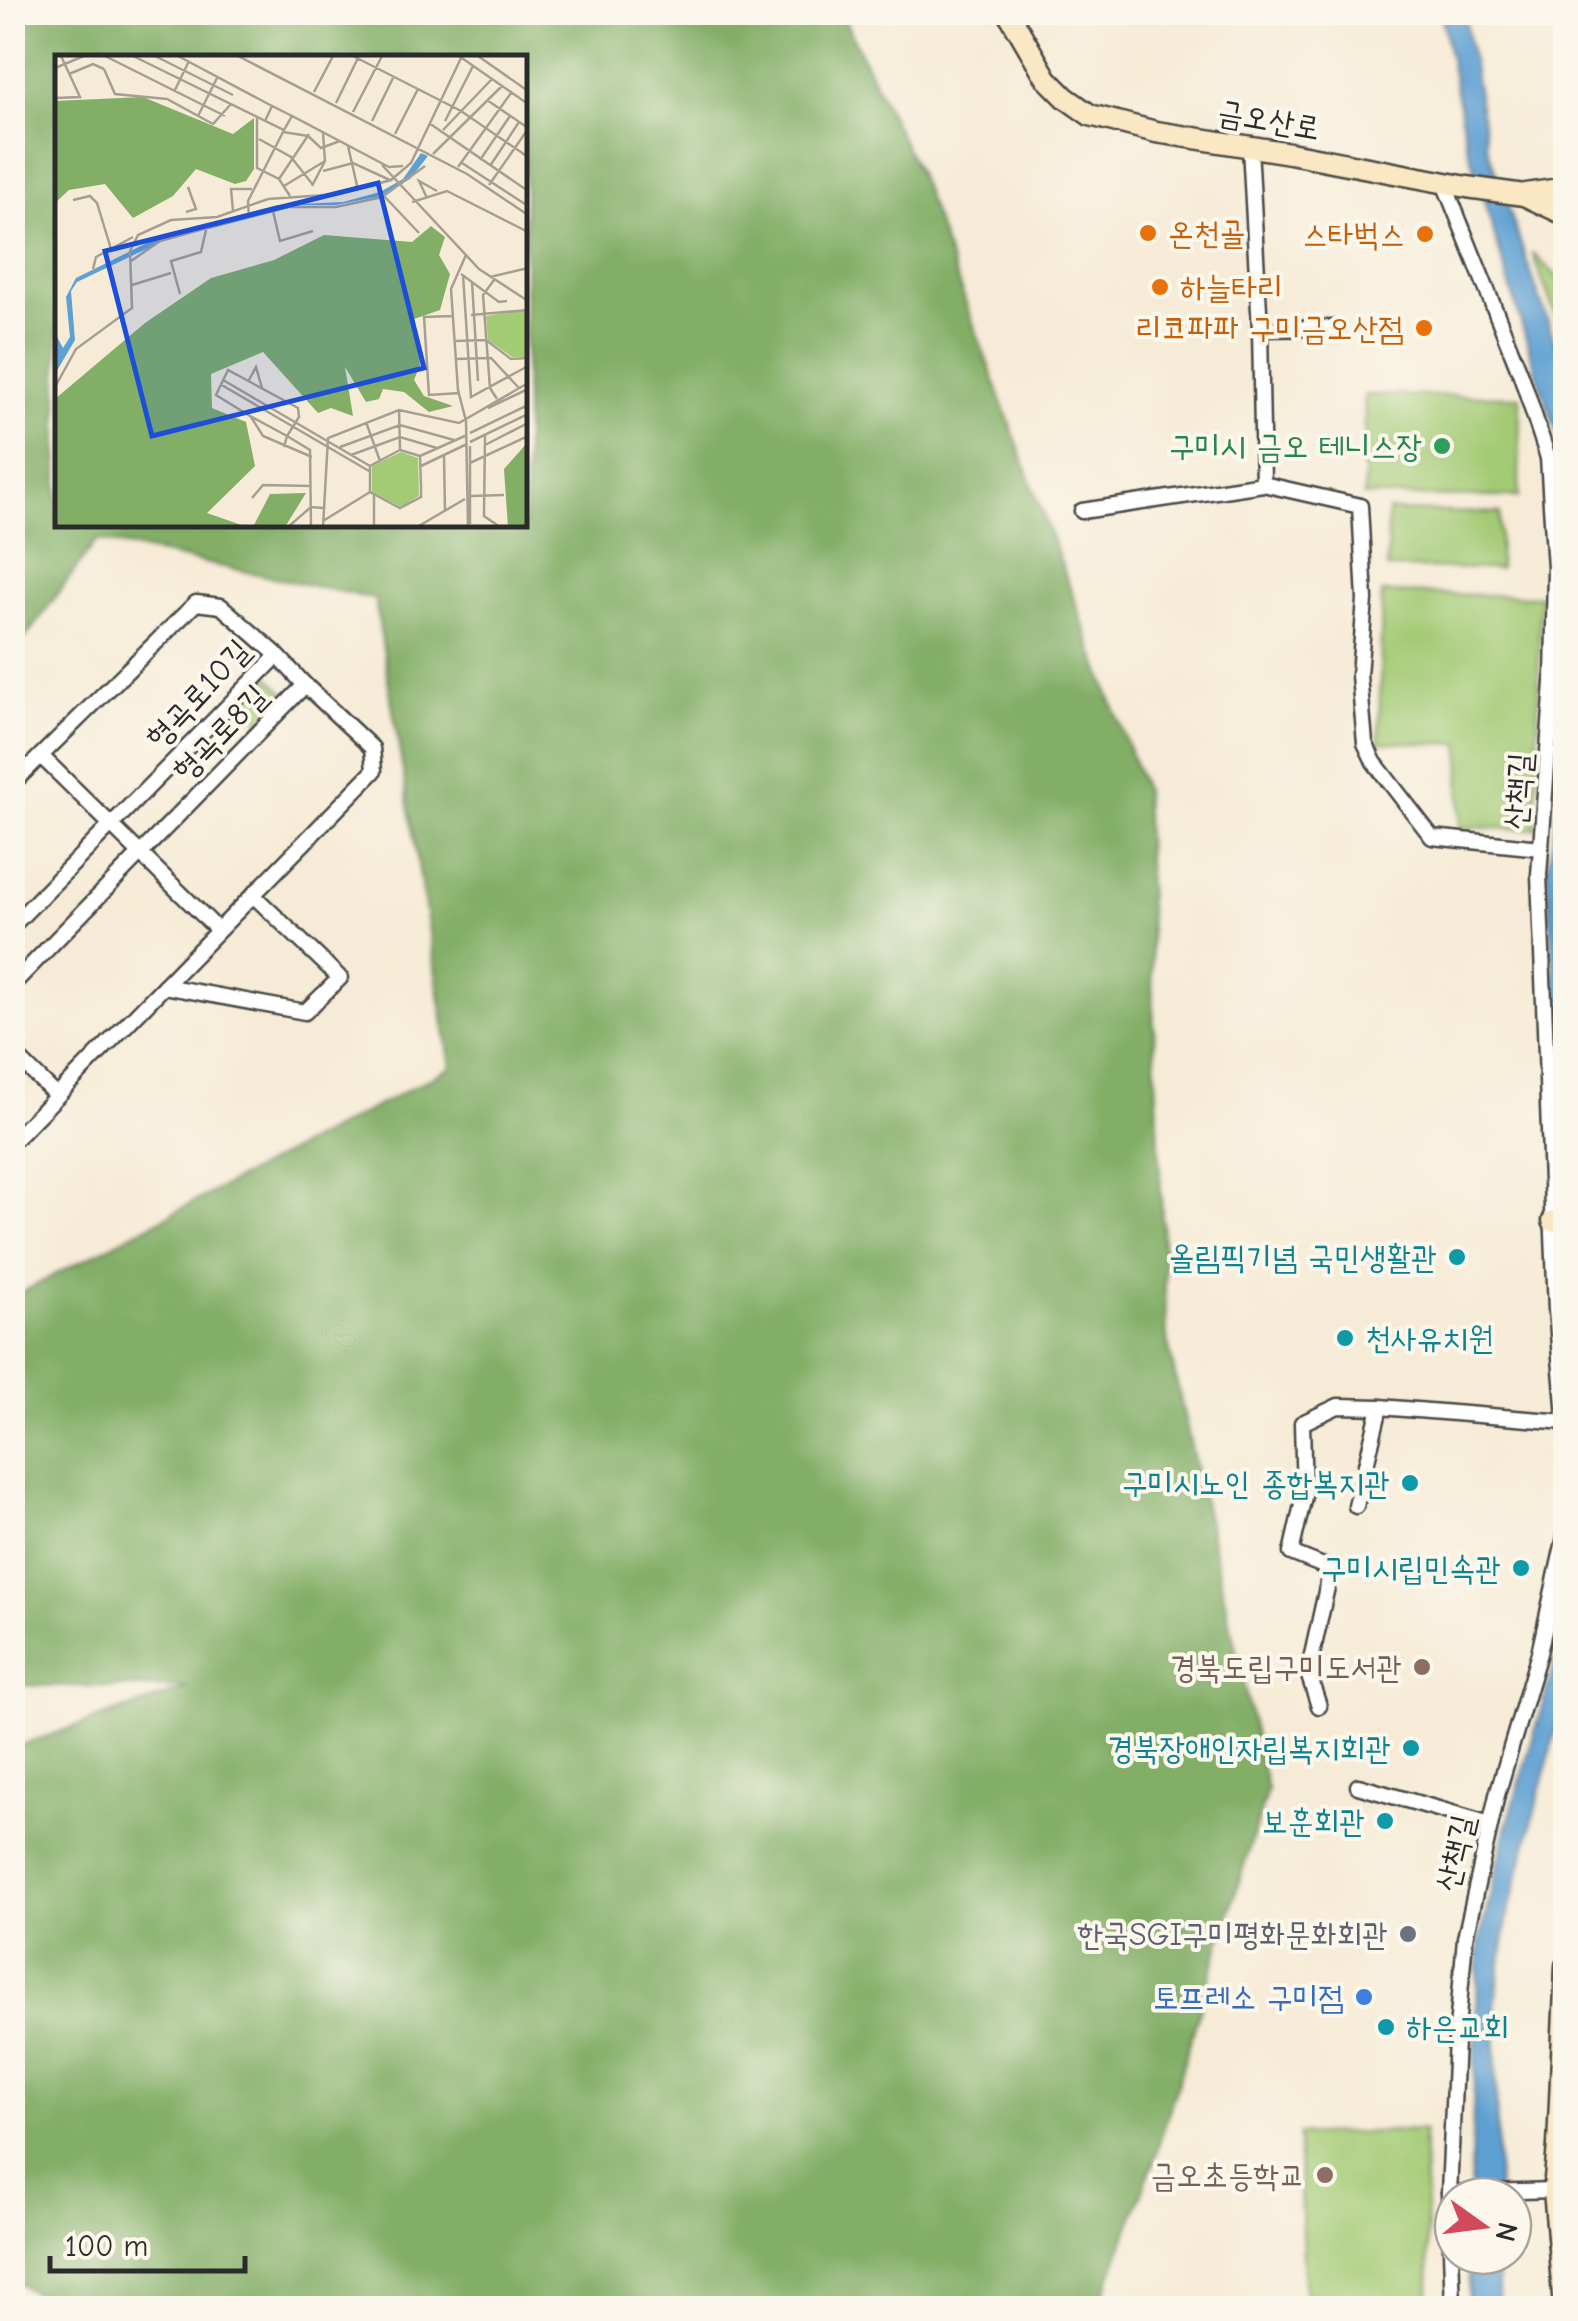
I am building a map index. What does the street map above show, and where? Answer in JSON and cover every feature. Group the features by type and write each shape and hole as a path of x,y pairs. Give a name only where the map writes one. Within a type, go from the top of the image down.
{"street":[{"name":"금오산로","path":"1008,12 1047,79 1090,115 1156,132 1524,194 1566,215"},
{"path":"1250,147 1263,484"},
{"name":"산책길","path":"1444,182 1521,375 1548,458 1556,568 1540,894 1559,1221 1556,1310 1566,1430"},
{"path":"1524,194 1566,188"},
{"path":"1260,330 1338,328"},
{"path":"1082,511 1263,484 1360,506 1365,600 1359,675 1365,743 1374,762 1432,837 1541,848"},
{"name":"형곡로10길","path":"12,784 196,602 221,606 276,656 12,926"},
{"path":"276,656 304,685"},
{"name":"형곡로8길","path":"12,985 304,685 372,748 374,771 12,1142"},
{"path":"42,756 218,930"},
{"path":"164,986 306,1012 340,978 254,895"},
{"path":"12,1052 57,1096"},
{"path":"1319,1706 1308,1673 1330,1569 1292,1552 1304,1496 1302,1423 1338,1406 1565,1422"},
{"path":"1356,1506 1380,1407"},
{"name":"산책길","path":"1450,2176 1465,1938 1490,1824 1539,1653 1566,1532"},
{"path":"1358,1786 1490,1824"},
{"path":"1564,2308 1554,2190 1562,2146 1566,1966"},
{"path":"1533,2191 1554,2190"},
{"name":"산책길","path":"1452,2276 1453,2308"}],"green space":[{"path":"13,12 841,13 918,173 1144,790 1167,1339 1267,1790 1153,2163 1099,2308 163,2308 34,2293 13,2280 13,1748 188,1688 13,1685 13,1297 451,1067 375,599 97,540 13,655"},
{"path":"1532,253 1565,284 1565,341"},
{"name":"구미시 금오 테니스장","path":"1365,395 1520,396 1519,497 1364,496"},
{"path":"1388,511 1500,513 1499,569 1387,568"},
{"path":"1382,593 1540,596 1536,829 1460,827 1461,744 1379,742"},
{"path":"265,673 288,696 264,725 238,698"},
{"path":"1423,2130 1430,2308 1305,2308 1298,2135"}],"water":[{"path":"1441,13 1464,13 1487,147 1565,371 1565,484 1563,450 1466,142"},
{"path":"1565,766 1565,1102 1547,873"},
{"path":"1565,1610 1565,1696 1508,1915 1495,2004 1498,2176 1471,2176 1479,1943 1505,1833 1555,1662"},
{"path":"1469,2276 1498,2276 1498,2308 1468,2308"}],"place":[{"name":"온천골","path":"1148,233"},
{"name":"스타벅스","path":"1425,234"},
{"name":"하늘타리","path":"1160,287"},
{"name":"리코파파 구미금오산점","path":"1424,328"},
{"name":"구미시 금오 테니스장","path":"1442,446"},
{"name":"올림픽기념 국민생활관","path":"1457,1257"},
{"name":"천사유치원","path":"1345,1338"},
{"name":"구미시노인 종합복지관","path":"1410,1483"},
{"name":"구미시립민속관","path":"1521,1568"},
{"name":"경북도립구미도서관","path":"1422,1667"},
{"name":"경북장애인자립복지회관","path":"1411,1748"},
{"name":"보훈회관","path":"1385,1821"},
{"name":"한국SGI구미평화문화회관","path":"1408,1934"},
{"name":"토프레소 구미점","path":"1364,1997"},
{"name":"하은교회","path":"1386,2027"},
{"name":"금오초등학교","path":"1325,2175"}]}
